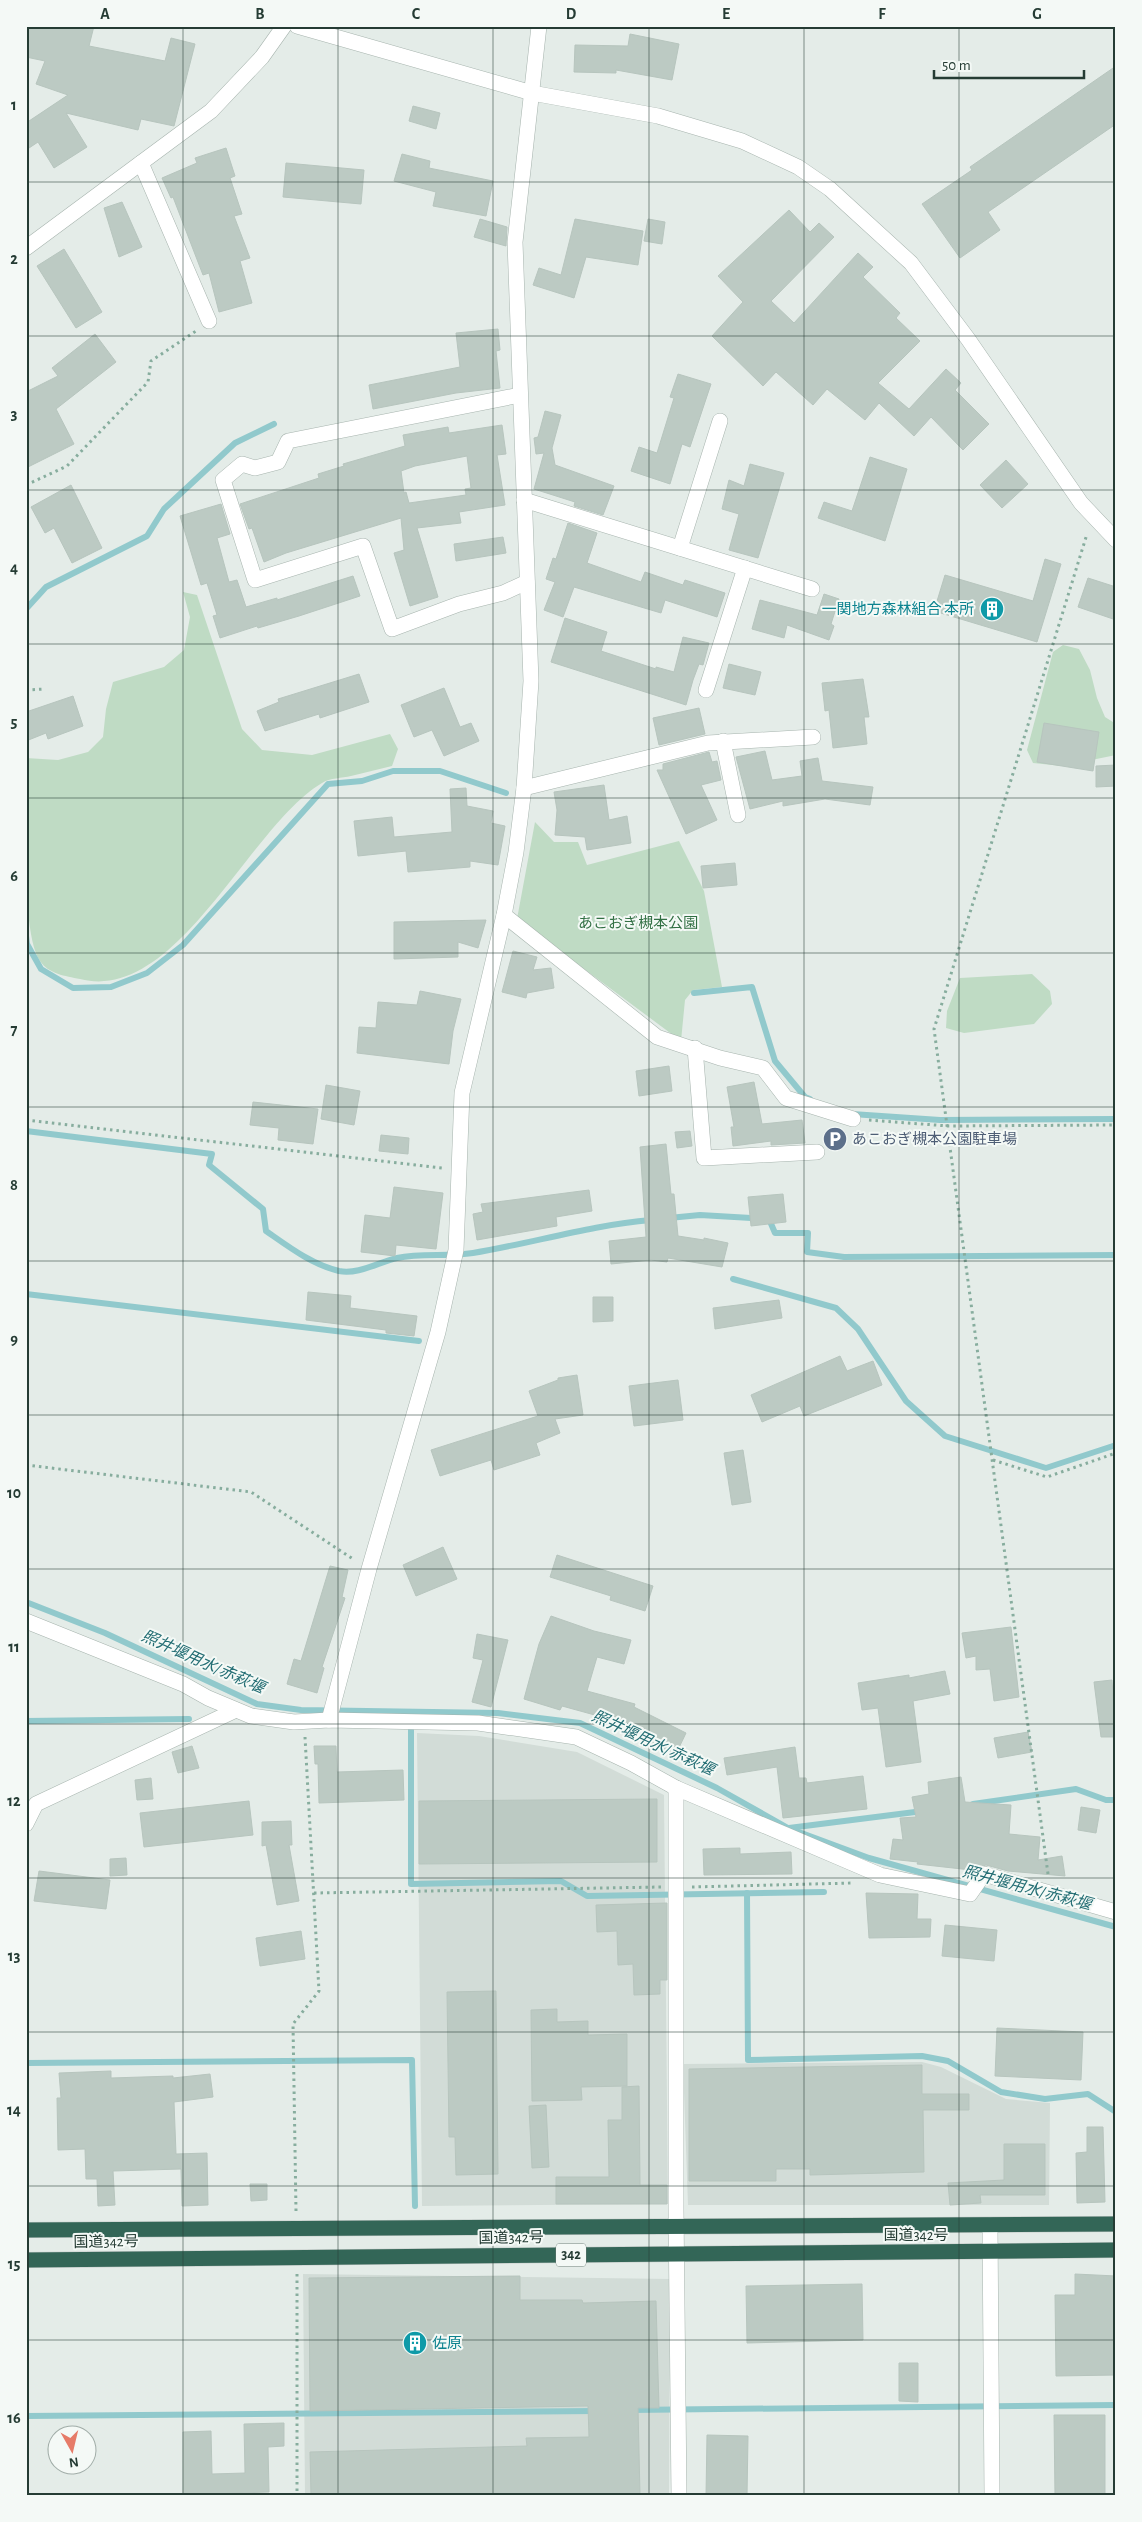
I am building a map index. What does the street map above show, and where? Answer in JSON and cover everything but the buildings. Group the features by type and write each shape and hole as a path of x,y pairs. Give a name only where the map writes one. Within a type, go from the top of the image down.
{"highway":[{"name":"国道342号","path":"26,2230 1116,2224"},
{"name":"国道342号","path":"26,2260 1116,2250"}],"street":[{"path":"26,248 210,111 262,57 284,26"},
{"path":"297,26 532,93 658,116 742,141 798,167 830,189 911,263 968,339 1070,487 1093,517 1116,540"},
{"path":"329,1720 369,1569 438,1332 456,1250 462,1093 504,916 516,852 524,788 531,681 515,242 538,26"},
{"path":"141,163 209,321"},
{"path":"520,395 288,441 278,462 255,468 242,464 222,480 255,580 363,546 392,629 459,604 503,593 527,582"},
{"path":"680,548 720,420"},
{"path":"524,500 812,589"},
{"path":"706,690 745,568"},
{"path":"524,788 723,741 813,737"},
{"path":"723,741 738,815"},
{"path":"504,916 657,1037 695,1048 720,1058 762,1068 786,1098 853,1119"},
{"path":"695,1048 704,1158 817,1152"},
{"path":"26,1621 183,1684 251,1716 304,1721 478,1722 576,1737 631,1763 676,1788 880,1875 970,1894 984,1874 1116,1912"},
{"path":"26,1824 36,1804 236,1710"},
{"path":"676,1788 676,2253 679,2496"},
{"path":"990,2225 992,2496"}],"path":[{"path":"26,485 67,466 148,382 151,362 209,321"},
{"path":"1050,1894 934,1029 1060,617 1093,517"},
{"path":"26,690 44,689"},
{"path":"853,1119 948,1126 1116,1125"},
{"path":"26,1120 460,1170"},
{"path":"993,1460 1047,1477 1116,1453"},
{"path":"26,1464 252,1492 369,1569"},
{"path":"296,2228 293,2024 319,1991 304,1721"},
{"path":"314,1893 852,1884 880,1875"},
{"path":"297,2258 298,2496"}],"shaded area":[{"path":"417,1733 479,1736 577,1752 664,1795 668,2204 422,2206"},
{"path":"922,2062 941,2067 1006,2099 1050,2103 1049,2205 688,2205 683,2064"},
{"path":"303,2274 670,2279 669,2496 305,2496"}],"green space":[{"path":"183,592 197,595 242,729 262,750 312,755 390,734 398,749 392,766 325,781 295,805 267,835 210,906 180,939 148,965 115,980 80,979 58,974 48,969 40,961 34,946 29,923 25,832 26,758 58,760 88,752 103,737 106,709 113,682 164,667 184,650 190,617"},
{"path":"1063,645 1079,649 1090,670 1097,698 1105,717 1116,724 1116,755 1062,766 1033,763 1027,750 1053,652"},
{"name":"あこおぎ槻本公園","path":"535,822 554,842 578,842 587,865 679,841 704,891 722,987 693,990 685,1000 681,1041 517,919"},
{"path":"1032,974 1050,991 1052,1004 1034,1024 964,1033 946,1028 947,1011 960,978"}],"waterway":[{"path":"26,609 46,587 147,536 164,509 235,443 274,424"},
{"path":"26,936 27,944 41,969 73,988 111,987 147,973 183,945 328,784 362,781 393,771 440,771 506,793"},
{"path":"694,993 752,987 775,1061 805,1097 810,1099"},
{"path":"852,1114 940,1120 1116,1119"},
{"path":"26,1131 212,1154 209,1165 263,1209 266,1231 292,1249 319,1264 346,1272 361,1270 397,1258 473,1253 584,1230 651,1220"},
{"path":"669,1218 700,1215 769,1219 775,1233 808,1233 807,1252 844,1257 1116,1255"},
{"path":"733,1279 836,1308 858,1329 906,1401 945,1436 1046,1468 1116,1445"},
{"path":"26,1294 419,1341"},
{"name":"照井堰用水/赤萩堰","path":"26,1602 105,1633 257,1704 301,1710 498,1713 580,1723 717,1788 788,1828 869,1858 1116,1927"},
{"path":"26,1721 189,1719"},
{"path":"411,1722 411,1884 561,1881 587,1896 824,1892"},
{"path":"973,1804 1076,1789 1106,1800 1116,1800"},
{"path":"789,1828 923,1811"},
{"path":"747,1893 748,2060 922,2056 948,2061 1001,2092 1045,2099 1088,2094 1116,2112"},
{"path":"26,2063 412,2060 415,2206"},
{"path":"630,2410 1116,2405"},
{"path":"26,2416 595,2411"}],"place":[{"name":"一関地方森林組合 本所","path":"992,609"},
{"name":"あこおぎ槻本公園駐車場","path":"835,1139"},
{"name":"佐原","path":"415,2343"}]}
